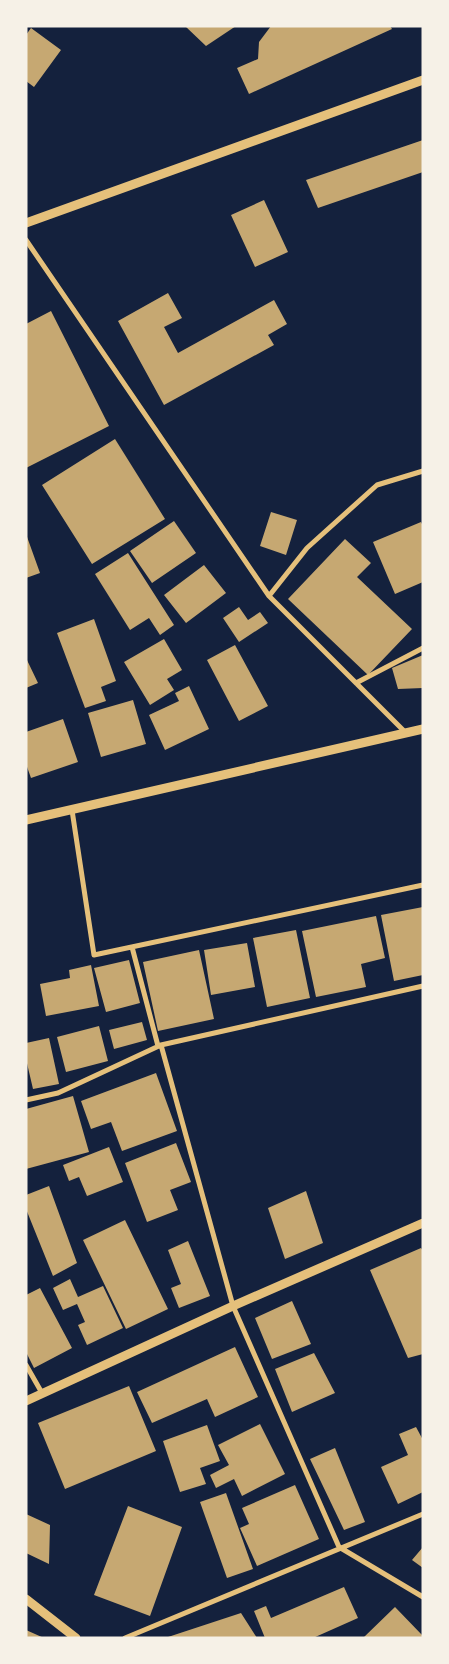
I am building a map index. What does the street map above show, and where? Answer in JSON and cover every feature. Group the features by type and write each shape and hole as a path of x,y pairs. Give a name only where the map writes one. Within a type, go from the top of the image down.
{"street":[{"path":"26,223 423,80"},
{"path":"26,240 269,596 405,732"},
{"path":"269,596 307,548 377,485 423,471"},
{"path":"356,684 423,648"},
{"path":"26,820 423,729"},
{"path":"72,810 94,955 423,885"},
{"path":"132,946 233,1306 339,1547 423,1597"},
{"path":"26,1100 58,1093 160,1045 423,986"},
{"path":"26,1401 233,1306 423,1223"},
{"path":"26,1365 42,1393"},
{"path":"125,1638 339,1547 423,1514"},
{"path":"26,1599 76,1638"}],"building":[{"path":"185,26 236,26 206,46"},
{"path":"271,26 390,26 392,29 249,94 237,68 258,59 259,42"},
{"path":"31,28 61,50 34,87 26,81 26,35"},
{"path":"423,140 423,172 318,208 306,180"},
{"path":"264,200 288,252 255,267 231,215"},
{"path":"168,293 182,318 164,327 178,353 274,300 287,324 268,335 274,345 164,405 118,321"},
{"path":"51,311 109,426 26,468 26,324"},
{"path":"115,439 165,519 92,564 42,485"},
{"path":"271,512 297,520 286,555 260,546"},
{"path":"174,521 196,553 152,583 130,551"},
{"path":"421,522 423,526 423,582 395,594 373,542"},
{"path":"26,534 40,573 26,578"},
{"path":"345,539 371,563 357,577 412,629 368,675 288,599"},
{"path":"128,553 174,625 160,635 149,618 130,630 95,574"},
{"path":"204,565 226,593 186,623 164,595"},
{"path":"239,607 248,620 260,612 268,623 239,642 223,618"},
{"path":"94,619 116,681 101,687 106,701 85,708 57,633"},
{"path":"164,639 182,670 167,679 174,690 150,705 124,662"},
{"path":"235,645 268,706 239,721 207,660"},
{"path":"423,655 423,688 398,689 392,668"},
{"path":"26,658 38,683 26,688"},
{"path":"189,686 209,729 165,750 149,715 179,701 175,693"},
{"path":"133,700 146,744 101,757 88,713"},
{"path":"63,719 78,762 31,778 26,764 26,732"},
{"path":"423,907 423,975 394,981 381,915"},
{"path":"376,916 385,958 361,964 366,987 316,997 302,931"},
{"path":"296,930 310,998 267,1007 253,938"},
{"path":"247,943 255,987 211,995 204,950"},
{"path":"199,950 214,1019 158,1031 143,962"},
{"path":"129,960 140,1003 106,1012 94,968"},
{"path":"91,965 99,1006 46,1016 40,984 70,978 69,970"},
{"path":"142,1022 147,1040 114,1049 109,1030"},
{"path":"99,1026 108,1061 66,1072 57,1037"},
{"path":"49,1038 59,1084 33,1089 26,1059 26,1043"},
{"path":"156,1073 177,1131 122,1151 111,1122 91,1129 81,1101"},
{"path":"73,1096 89,1152 26,1169 26,1109"},
{"path":"176,1143 191,1182 170,1190 178,1210 147,1222 125,1163"},
{"path":"109,1147 123,1182 87,1196 79,1177 69,1181 63,1165"},
{"path":"49,1186 77,1263 53,1276 26,1209 26,1195"},
{"path":"306,1191 323,1243 285,1259 268,1208"},
{"path":"125,1220 168,1309 126,1329 83,1240"},
{"path":"188,1241 210,1296 179,1308 171,1288 181,1284 168,1250"},
{"path":"421,1248 423,1251 423,1354 408,1358 370,1270"},
{"path":"70,1279 78,1297 103,1286 123,1328 87,1345 78,1325 85,1322 77,1304 63,1310 53,1288"},
{"path":"40,1288 72,1348 34,1368 26,1352 26,1295"},
{"path":"292,1301 311,1344 272,1359 255,1318"},
{"path":"235,1347 258,1397 215,1417 207,1399 152,1423 137,1392"},
{"path":"314,1353 335,1393 292,1412 275,1369"},
{"path":"129,1386 156,1451 65,1489 38,1423"},
{"path":"260,1424 285,1474 242,1496 234,1479 216,1488 210,1475 229,1465 218,1445"},
{"path":"207,1425 220,1461 200,1468 206,1484 180,1492 163,1441"},
{"path":"416,1427 423,1440 423,1492 398,1504 381,1467 408,1455 399,1434"},
{"path":"335,1448 365,1522 344,1530 310,1459"},
{"path":"295,1485 319,1539 257,1566 240,1528 249,1524 242,1508"},
{"path":"226,1493 253,1569 227,1578 200,1502"},
{"path":"128,1506 182,1527 150,1616 94,1595"},
{"path":"26,1514 50,1525 49,1564 26,1553"},
{"path":"423,1547 423,1568 412,1560"},
{"path":"344,1587 358,1618 313,1638 265,1638 254,1611 266,1606 271,1618"},
{"path":"395,1607 423,1638 363,1638"},
{"path":"241,1613 257,1638 168,1638 168,1637"},
{"path":"26,1630 44,1638 26,1638"}]}
